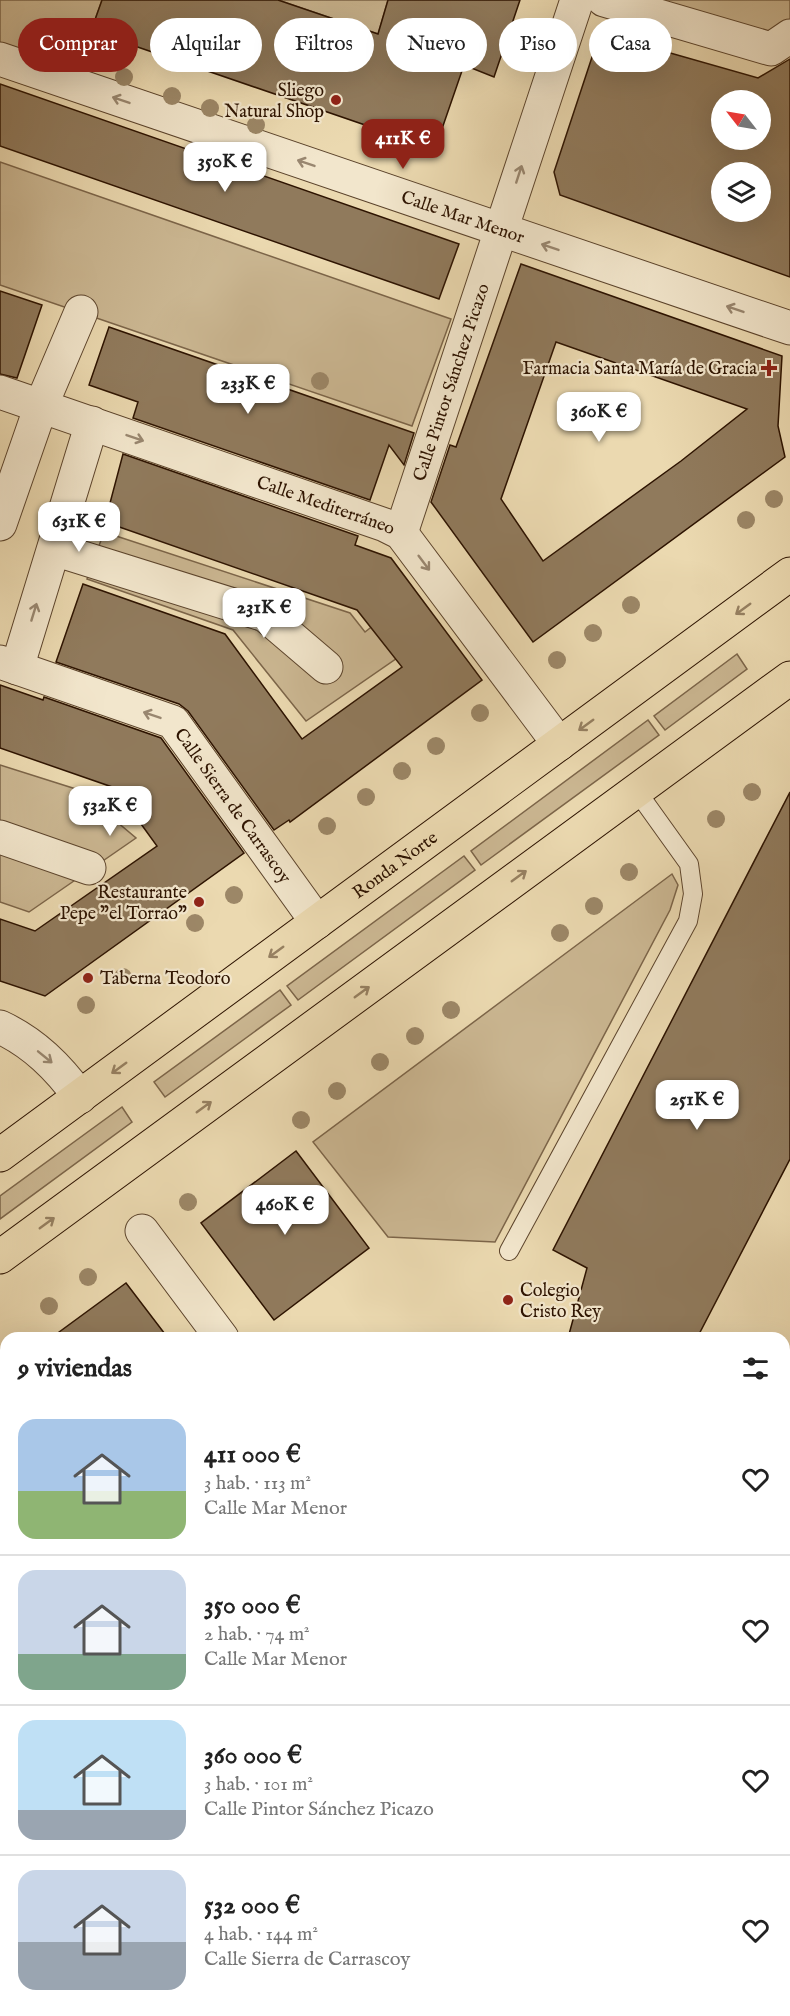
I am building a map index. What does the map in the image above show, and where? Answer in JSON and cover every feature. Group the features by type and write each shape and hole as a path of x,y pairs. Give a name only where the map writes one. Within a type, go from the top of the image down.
{"main road":[{"name":"Ronda Norte","path":"0,1155 790,574"},
{"path":"0,1257 790,678"}],"street":[{"name":"Calle Pintor Sánchez Picazo","path":"401,533 578,0"},
{"path":"604,0 771,49 790,36"},
{"name":"Calle Mar Menor","path":"0,59 790,328"},
{"path":"0,524 41,406 81,312"},
{"name":"Calle Mediterráneo","path":"0,392 385,525 401,533 559,744"},
{"path":"8,665 54,549 92,423"},
{"path":"54,549 265,615 326,667"},
{"name":"Calle Sierra de Carrascoy","path":"8,665 173,722 317,922"},
{"path":"0,837 89,868"},
{"path":"0,1027 23,1040 51,1062 80,1097"},
{"path":"142,1232 217,1332"}],"lane":[{"path":"509,1251 688,921 693,894 689,864 636,790"}],"shaded area":[{"path":"0,0 102,0 96,18 18,18 18,65 0,59"},
{"path":"278,0 388,0 378,34 374,33 374,18 331,18"},
{"path":"604,0 790,0 790,36"},
{"path":"39,72 87,72 86,88"},
{"path":"0,162 451,319 412,426 0,285"},
{"path":"104,532 350,613 365,632 388,614 413,647 306,721 233,630 87,579"},
{"path":"737,654 747,669 665,730 654,716"},
{"path":"648,720 659,735 481,865 471,851"},
{"path":"0,765 79,790 136,838 29,912 0,902"},
{"path":"464,856 475,870 298,1000 287,986"},
{"path":"672,874 678,885 670,910 495,1242 388,1237 313,1142"},
{"path":"280,990 291,1005 165,1097 154,1082"},
{"path":"122,1107 132,1122 0,1219 0,1196"}],"building":[{"path":"102,0 278,0 331,18 274,18 274,72 374,72 374,33 378,34 388,0 520,0 514,18 499,18 499,62 494,77 482,72 487,72 487,18 386,18 386,72 462,72 435,149 211,72 262,72 262,18 150,18 150,51 138,47 138,18 96,18"},
{"path":"672,54 758,78 790,59 790,277 560,195 554,172 589,66 589,72 672,72"},
{"path":"0,84 459,244 439,299 0,146"},
{"path":"521,264 782,356 778,426 785,457 533,642 431,502 450,445 456,447","holes":["556,342 747,409 681,461 543,561 501,499"]},
{"path":"0,291 42,305 17,378 0,374"},
{"path":"109,327 414,433 404,465 389,445 370,500 133,418 138,402 89,385"},
{"path":"123,454 358,536 355,545 391,558 482,680 290,822 289,820 274,830 188,711 179,704 56,662 83,584 225,634 302,739 402,667 357,610 105,522"},
{"path":"0,685 43,700 44,697 161,738 244,853 45,996 0,981 0,919 35,931 157,846 115,788 0,748"},
{"path":"790,792 790,1159 700,1332 570,1332 587,1268 553,1250"},
{"path":"296,1151 369,1248 274,1320 201,1223"},
{"path":"126,1283 163,1332 59,1332"}],"place":[{"name":"Sliego Natural Shop","path":"336,100"},
{"name":"Farmacia Santa María de Gracia","path":"769,368"},
{"name":"Restaurante Pepe \"el Torrao\"","path":"199,902"},
{"name":"Taberna Teodoro","path":"88,978"},
{"name":"Colegio Cristo Rey","path":"508,1300"}]}
